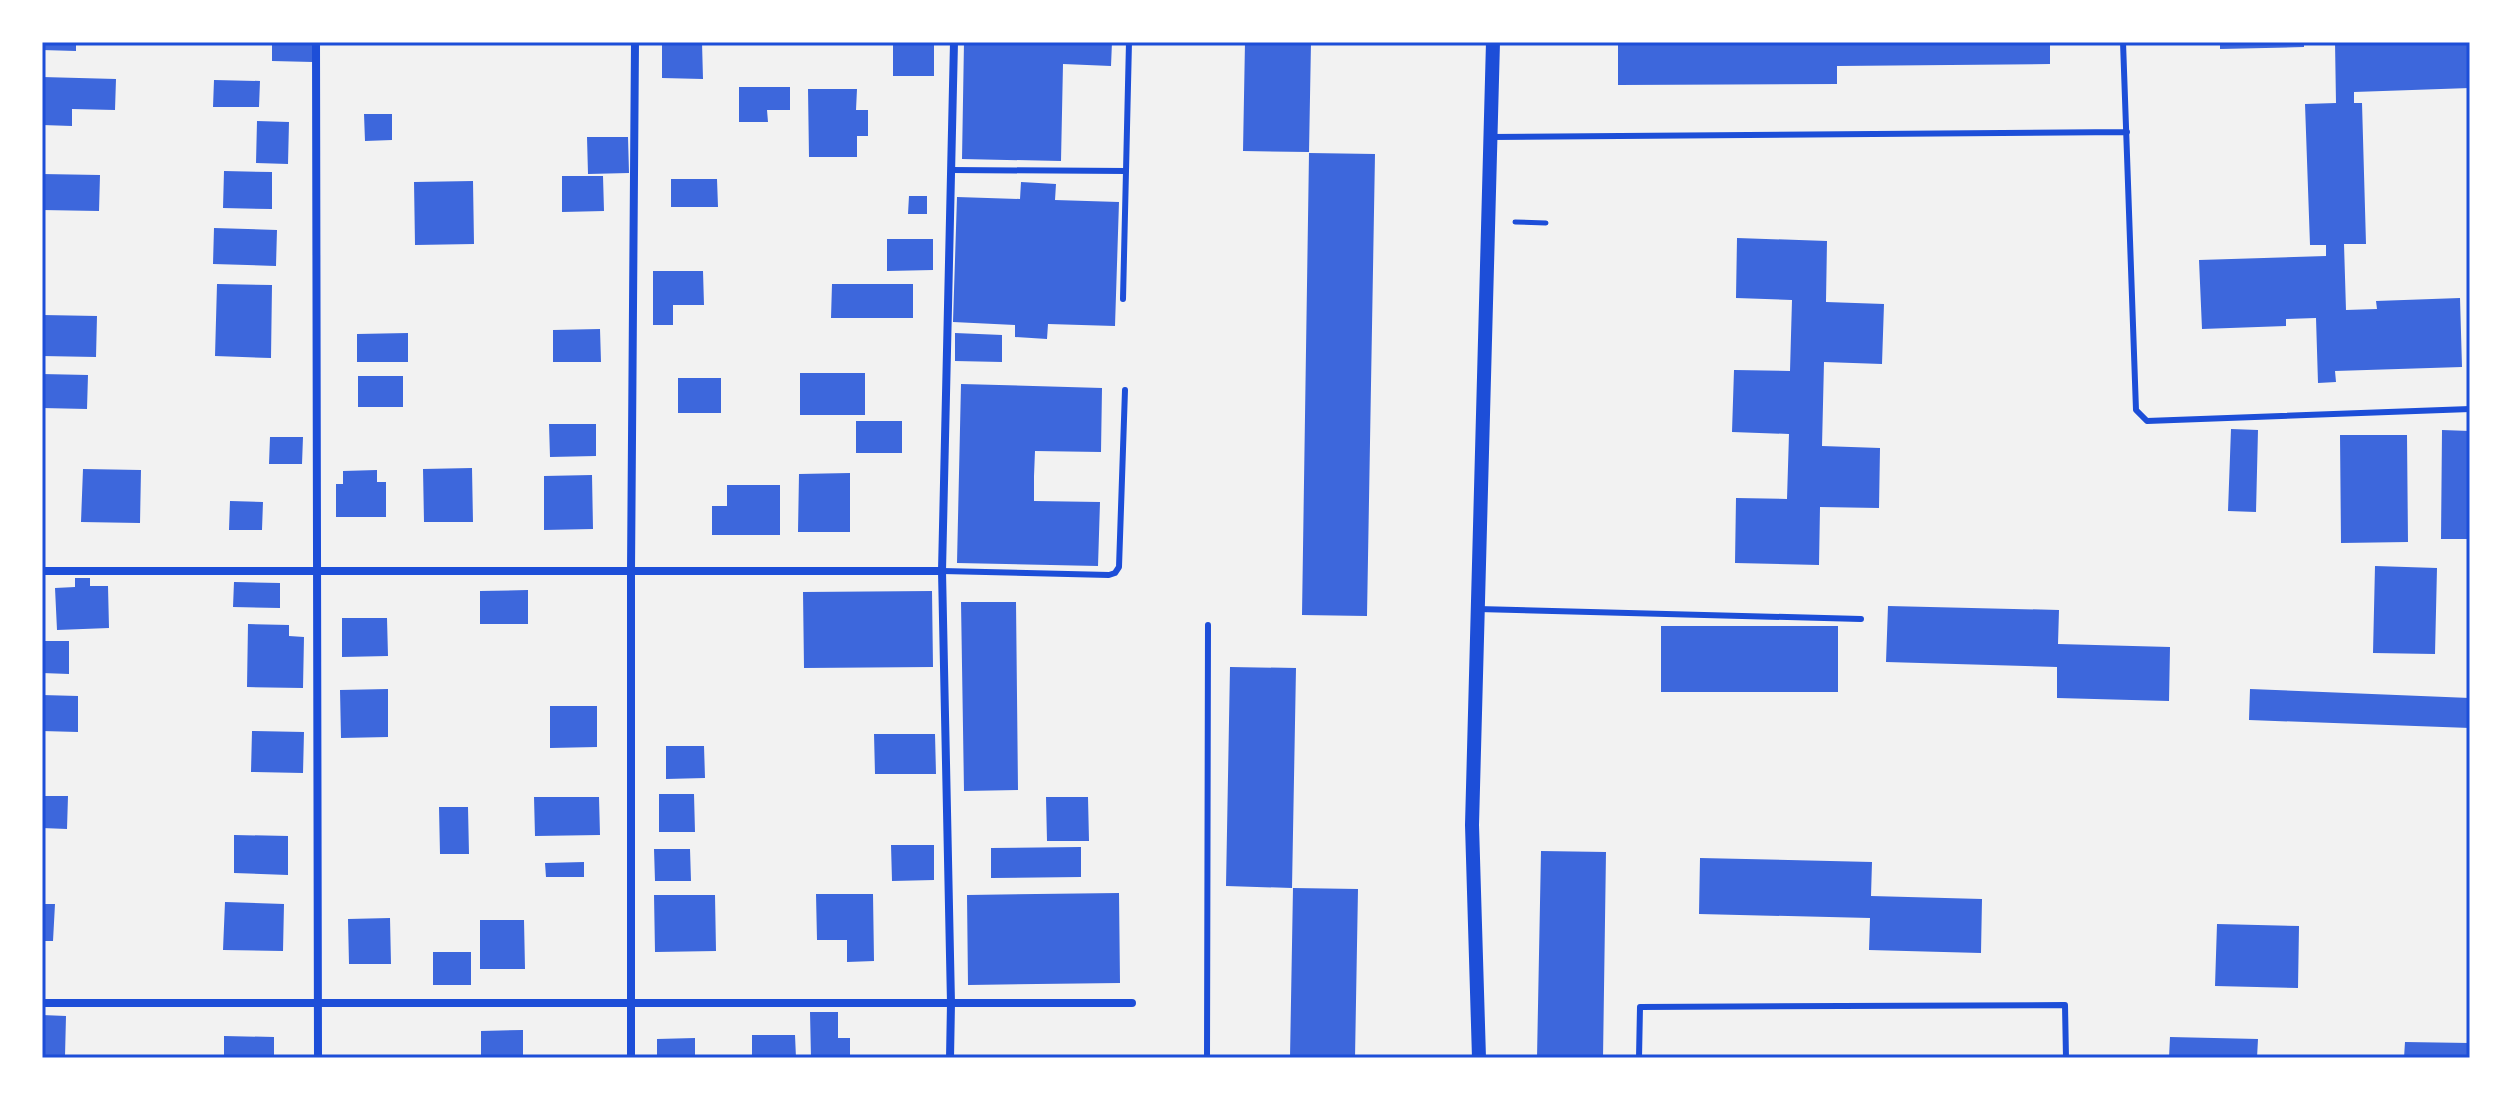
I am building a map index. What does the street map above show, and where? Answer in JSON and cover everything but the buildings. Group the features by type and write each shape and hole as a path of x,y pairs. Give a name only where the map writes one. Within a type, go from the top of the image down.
{"street":[{"path":"316,42 318,1058"},
{"path":"631,1058 635,42"},
{"path":"950,1058 942,571 954,42"},
{"path":"1479,1058 1472,825 1493,42"},
{"path":"42,571 942,571"},
{"path":"42,1003 1132,1003"}],"lane":[{"path":"1123,299 1129,42"},
{"path":"2123,42 2136,410 2147,421 2470,409"},
{"path":"1491,137 2127,132"},
{"path":"951,170 1126,171"},
{"path":"942,571 1115,573 1119,567 1125,390"},
{"path":"1478,609 1861,619"},
{"path":"1207,1058 1208,625"},
{"path":"1639,1058 1640,1007 2065,1005 2066,1058"}],"path":[{"path":"1515,222 1546,223"}]}
